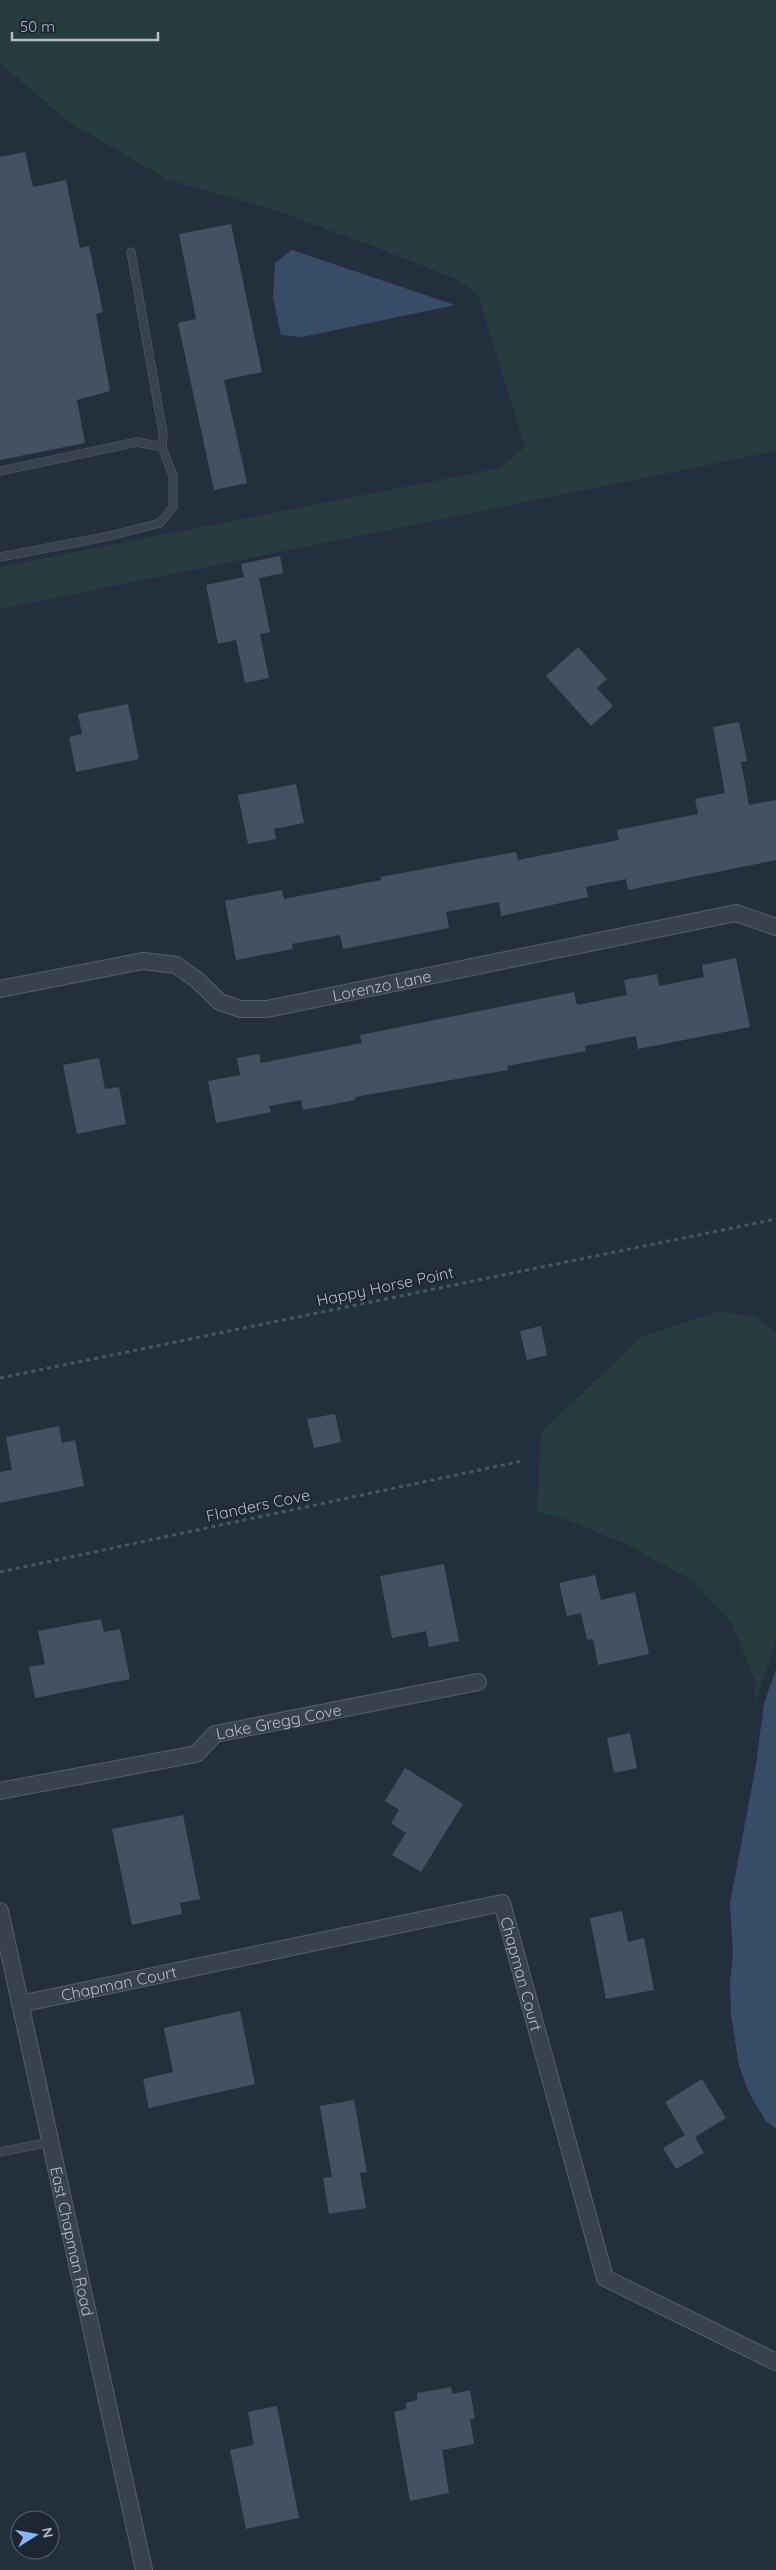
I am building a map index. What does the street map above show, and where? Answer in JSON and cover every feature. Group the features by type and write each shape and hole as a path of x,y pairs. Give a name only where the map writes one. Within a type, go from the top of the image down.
{"street":[{"name":"Lorenzo Lane","path":"0,989 143,961 176,965 197,980 220,1002 240,1009 267,1010 736,913 776,927"},
{"name":"Lake Gregg Cove","path":"0,1791 196,1754 215,1734 478,1682"},
{"name":"Chapman Court","path":"20,2004 502,1903 605,2278 776,2362"},
{"name":"East Chapman Road","path":"0,1911 144,2570"}],"lane":[{"path":"0,557 110,536 160,523 173,507 173,476 162,447 163,433 131,252"},
{"path":"0,471 136,442 162,447"},
{"path":"0,2152 50,2142"}],"path":[{"name":"Happy Horse Point","path":"0,1378 776,1219"},
{"name":"Flanders Cove","path":"0,1572 522,1461"}],"green space":[{"path":"0,0 776,0 776,451 0,609 0,567 500,468 525,447 478,295 458,280 370,245 271,209 168,180 69,122 0,63"},
{"path":"720,1311 757,1317 776,1333 776,1642 755,1702 753,1716 756,1682 730,1620 690,1579 628,1545 567,1520 537,1512 541,1432 643,1336"}],"water":[{"path":"292,250 455,305 302,337 281,335 273,297 275,263"},
{"path":"776,1669 776,2129 766,2121 749,2093 739,2066 731,2015 730,1983 733,1953 730,1903 756,1765 764,1704"}],"building":[{"path":"25,152 33,187 66,180 80,248 89,246 103,312 96,314 110,391 77,400 85,443 0,460 0,157"},
{"path":"231,224 262,372 224,380 247,483 214,490 178,323 196,319 179,234"},
{"path":"280,556 283,573 259,578 270,632 260,634 269,678 245,683 236,640 218,644 206,585 244,577 241,564"},
{"path":"578,647 607,679 597,688 613,706 591,726 546,676"},
{"path":"128,704 139,759 76,772 69,737 82,734 78,714"},
{"path":"739,722 747,761 741,762 749,805 776,800 776,860 628,890 626,879 586,887 588,897 501,916 499,902 446,912 449,928 343,949 340,935 292,944 293,949 236,960 225,901 282,890 284,899 381,880 380,877 516,852 518,860 619,840 617,830 698,814 695,799 725,793 713,727"},
{"path":"296,784 304,823 274,829 276,839 248,844 238,795"},
{"path":"736,958 750,1027 638,1049 636,1036 585,1046 586,1051 507,1066 508,1070 355,1097 355,1100 303,1110 301,1100 269,1106 271,1112 216,1123 208,1081 240,1075 237,1058 259,1054 261,1063 362,1043 360,1035 574,992 577,1005 627,995 624,980 657,974 659,986 704,977 702,965"},
{"path":"99,1058 105,1089 119,1087 126,1124 77,1134 63,1065"},
{"path":"541,1326 547,1355 527,1360 520,1331"},
{"path":"335,1414 341,1442 314,1448 307,1419"},
{"path":"59,1426 62,1443 75,1440 84,1486 0,1503 0,1472 12,1470 6,1437"},
{"path":"444,1564 459,1641 429,1647 426,1631 392,1638 380,1576"},
{"path":"595,1575 601,1600 635,1592 649,1654 598,1665 593,1639 587,1640 581,1613 567,1616 559,1583"},
{"path":"101,1619 104,1632 120,1629 130,1679 35,1698 29,1667 45,1664 38,1631"},
{"path":"630,1733 637,1768 614,1773 607,1738"},
{"path":"405,1768 463,1804 421,1872 392,1855 406,1833 391,1823 399,1810 385,1801"},
{"path":"183,1815 200,1899 180,1903 182,1914 132,1925 112,1829"},
{"path":"622,1911 628,1942 644,1938 654,1990 606,1999 590,1918"},
{"path":"240,2011 255,2084 149,2108 143,2079 173,2072 164,2028"},
{"path":"702,2079 726,2118 695,2137 704,2153 676,2169 663,2148 685,2135 665,2102"},
{"path":"354,2100 367,2172 360,2173 366,2208 329,2214 323,2178 332,2177 320,2106"},
{"path":"451,2387 452,2394 470,2390 475,2419 470,2419 474,2444 442,2450 449,2493 410,2501 394,2412 406,2409 406,2403 417,2400 417,2393"},
{"path":"277,2406 299,2518 246,2529 230,2450 254,2445 248,2412"}]}
